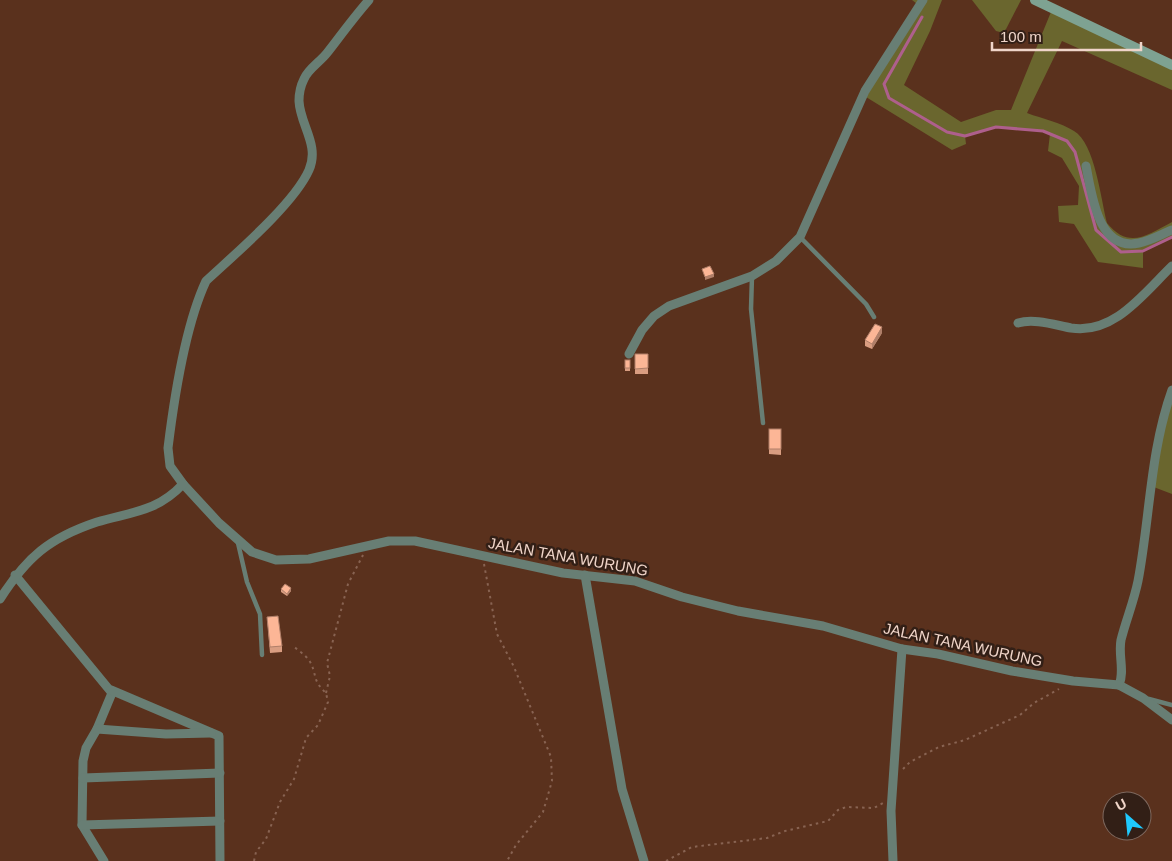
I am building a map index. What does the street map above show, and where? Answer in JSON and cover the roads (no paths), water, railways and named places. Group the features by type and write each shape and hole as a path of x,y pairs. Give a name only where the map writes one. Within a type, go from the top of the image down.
{"street":[{"name":"JALAN TANA WURUNG","path":"369,0 345,27 326,54 304,77 299,103 312,143 313,157 298,189 206,281 199,294 189,332 168,448 170,466 183,484 219,523 252,552 276,560 309,559 389,540 415,541 585,576 635,581 682,597 738,611 824,626 902,649 938,654 1012,671 1073,681 1120,685"},
{"path":"629,354 642,330 654,316 669,306 752,276 776,261 800,237 865,91 924,0"},
{"path":"1035,0 1172,65"},
{"path":"1086,166 1102,226 1116,241 1123,244 1141,243 1172,230"},
{"path":"1018,323 1033,322 1087,330 1098,327 1117,318 1172,266"},
{"path":"1172,390 1166,408 1159,443 1138,582 1121,641 1120,667 1123,677 1120,685 1143,698 1172,720"},
{"path":"0,599 15,575 27,561 54,542 96,523 134,514 162,502 183,484"},
{"path":"15,575 111,690 216,733 220,739 220,861"},
{"path":"585,576 622,789 644,861"},
{"path":"893,861 890,826 902,649"},
{"path":"104,861 82,825 83,778 84,754 112,695 111,690"},
{"path":"97,729 166,734 216,733"},
{"path":"83,778 220,773"},
{"path":"82,825 220,821"}],"lane":[{"path":"800,237 866,304 874,317"},
{"path":"752,276 751,309 763,423"},
{"path":"238,539 247,582 260,614 262,655"},
{"path":"1143,698 1172,705"}],"waterway":[{"path":"922,17 884,84 889,98 947,132 965,136 996,127 1043,131 1067,141 1075,152 1096,230 1121,252 1143,251 1172,237"}]}
